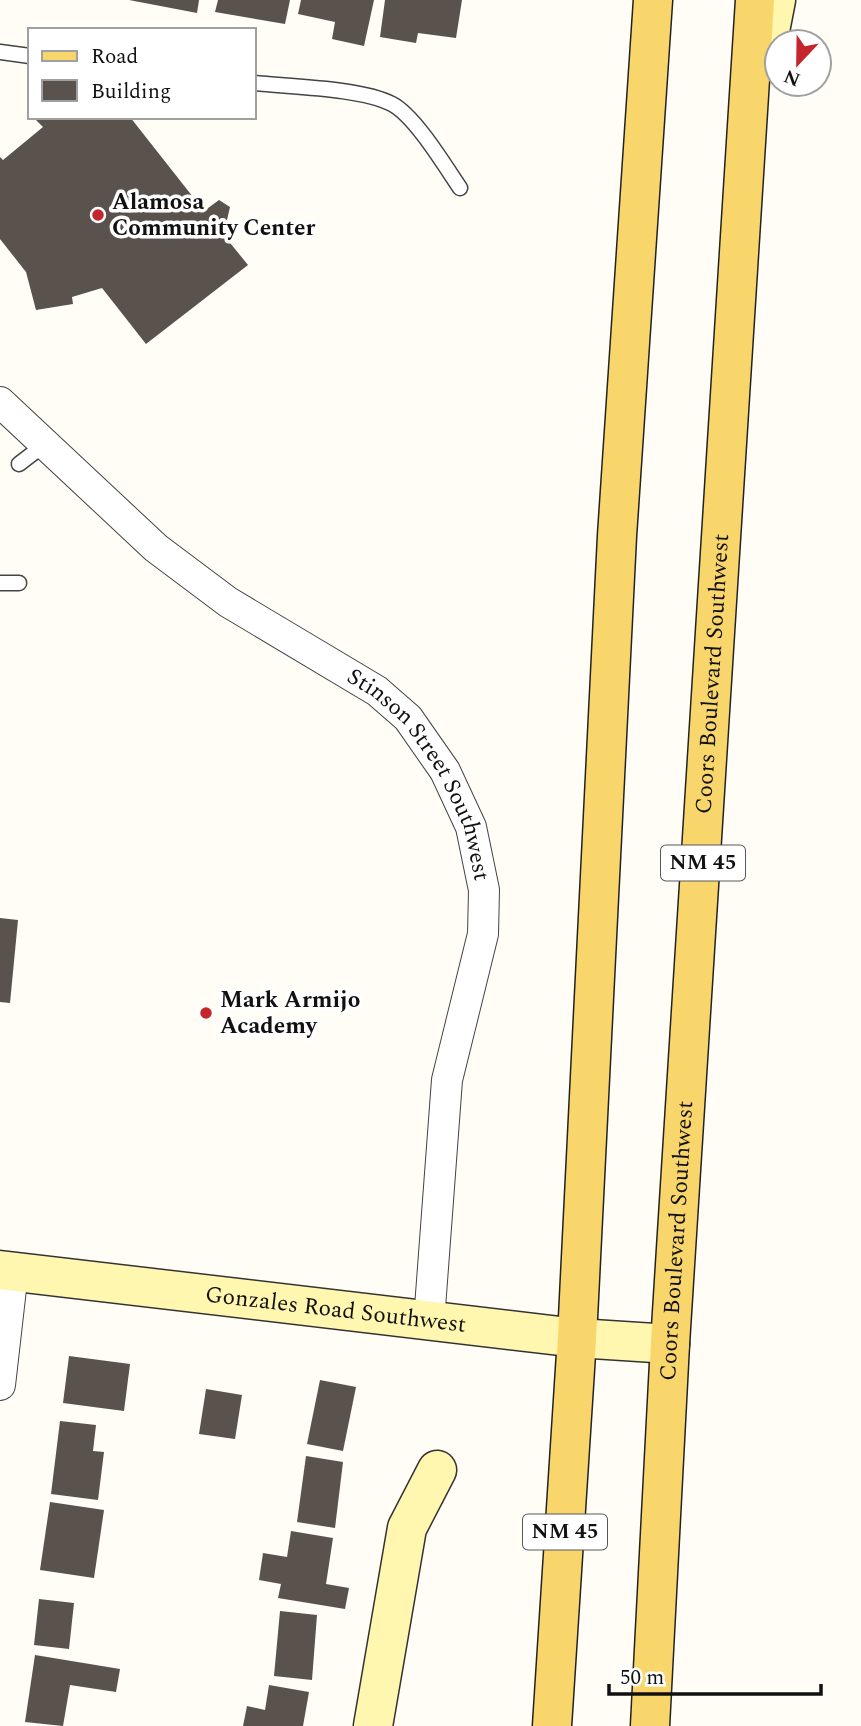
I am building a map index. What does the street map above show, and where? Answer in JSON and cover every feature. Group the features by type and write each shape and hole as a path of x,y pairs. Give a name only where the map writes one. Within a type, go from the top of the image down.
{"main road":[{"name":"NM 45","path":"552,1726 577,1338 617,536 653,0"},
{"name":"Coors Boulevard Southwest","path":"650,1726 670,1344 755,0"}],"street":[{"path":"744,187 776,0"},
{"name":"Stinson Street Southwest","path":"0,402 156,548 228,602 377,691 408,718 445,771 471,827 484,890 483,934 447,1080 429,1321"},
{"name":"Gonzales Road Southwest","path":"7,1271 577,1338 670,1344"},
{"path":"0,1385 7,1271"},
{"path":"373,1726 407,1528 437,1470"}],"lane":[{"path":"0,52 28,55"},
{"path":"256,83 369,97 394,105 418,131 460,188"},
{"path":"19,464 45,444"},
{"path":"0,583 19,583"}],"building":[{"path":"129,0 199,0 197,13"},
{"path":"218,0 290,0 285,24 215,12"},
{"path":"301,0 374,0 364,46 332,39 335,22 298,14"},
{"path":"385,0 462,0 456,38 418,33 416,43 380,37"},
{"path":"35,119 132,119 204,211 219,200 230,207 227,220 218,228 248,265 146,344 102,288 72,297 73,304 36,310 26,272 0,239 0,157 3,160 43,127"},
{"path":"0,918 18,920 10,1003 0,1002"},
{"path":"69,1356 130,1364 124,1411 63,1403"},
{"path":"320,1380 356,1387 343,1451 307,1444"},
{"path":"206,1389 242,1395 235,1439 199,1434"},
{"path":"60,1421 96,1425 93,1451 104,1452 98,1500 51,1494"},
{"path":"306,1456 343,1462 335,1528 297,1522"},
{"path":"50,1502 104,1510 94,1578 40,1570"},
{"path":"291,1531 333,1538 326,1584 349,1588 345,1609 278,1598 281,1584 259,1580 263,1553 287,1557"},
{"path":"39,1599 74,1603 69,1649 34,1645"},
{"path":"280,1611 317,1615 312,1680 274,1676"},
{"path":"35,1655 120,1669 116,1692 70,1685 63,1726 25,1722"},
{"path":"269,1685 309,1692 303,1726 243,1726 247,1706 265,1710"}],"place":[{"name":"Alamosa Community Center","path":"98,215"},
{"name":"Mark Armijo Academy","path":"206,1013"}]}
